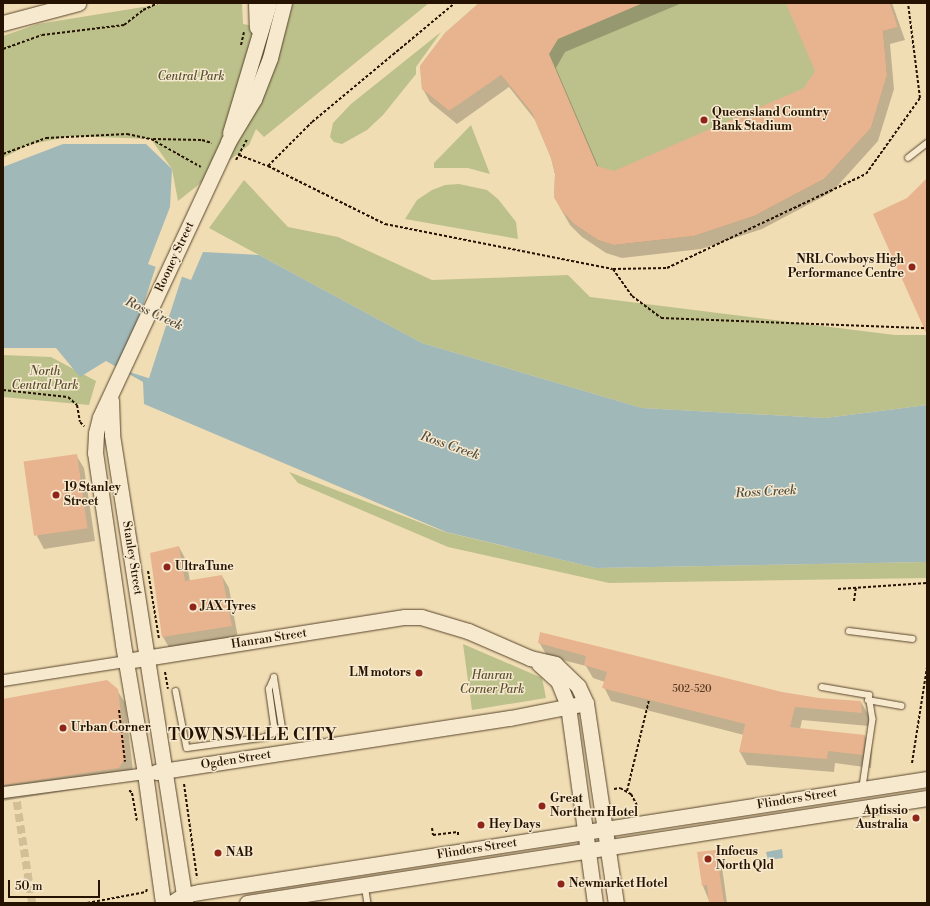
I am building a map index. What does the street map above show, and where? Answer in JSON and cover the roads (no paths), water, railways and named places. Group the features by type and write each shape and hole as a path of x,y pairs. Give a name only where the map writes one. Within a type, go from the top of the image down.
{"main road":[{"path":"3,23 78,3"},
{"path":"254,54 257,21 256,3"},
{"name":"Rooney Street","path":"112,393 174,259 237,105 269,3"},
{"name":"Rooney Street","path":"221,143 248,112 264,76 284,3"},
{"name":"Stanley Street","path":"112,393 110,412 114,451 185,899"},
{"name":"Stanley Street","path":"112,393 99,421 95,453 126,661 145,773 163,903"},
{"path":"95,453 103,444 107,444 114,451"},
{"name":"Hanran Street","path":"126,661 405,617 421,617 468,631 530,658 560,668 578,686 586,703 616,903"},
{"name":"Hanran Street","path":"530,658 552,674 564,691 568,706 595,903"},
{"name":"Ogden Street","path":"145,773 510,718 586,703"},
{"name":"Flinders Street","path":"172,903 185,899 605,828 927,779"},
{"name":"Flinders Street","path":"247,903 608,846 927,798"}],"street":[{"name":"Hanran Street","path":"3,680 126,661"},
{"name":"Ogden Street","path":"3,792 145,773"}],"lane":[{"path":"908,158 927,143"},
{"path":"848,631 912,639"},
{"path":"176,691 187,748 267,737 282,728 274,678 269,689 274,726 267,737"},
{"path":"822,687 901,706"},
{"path":"863,789 873,719 868,698"},
{"path":"365,885 368,903"}],"water":[{"name":"Ross Creek","path":"63,144 146,144 172,169 170,207 148,264 191,280 203,252 259,255 422,343 642,408 825,418 927,405 927,562 596,568 446,532 144,404 143,382 106,361 80,377 56,348 3,348 3,167"},
{"path":"782,849 783,858 768,860 766,852"}],"tunnel":[{"path":"15,790 32,903"}],"place":[{"name":"Queensland Country Bank Stadium","path":"704,120"},
{"name":"NRL Cowboys High Performance Centre","path":"912,267"},
{"name":"19 Stanley Street","path":"56,495"},
{"name":"UltraTune","path":"167,567"},
{"name":"JAX Tyres","path":"193,607"},
{"name":"LM motors","path":"419,673"},
{"name":"Urban Corner","path":"63,728"},
{"name":"Great Northern Hotel","path":"542,806"},
{"name":"Aptissio Australia","path":"916,818"},
{"name":"Hey Days","path":"481,825"},
{"name":"NAB","path":"218,853"},
{"name":"Infocus North Qld","path":"708,859"},
{"name":"Newmarket Hotel","path":"561,884"}],"district":[{"name":"TOWNSVILLE CITY","path":"253,735"}],"park label":[{"name":"Central Park","path":"191,77"},
{"name":"North Central Park","path":"45,379"},
{"name":"Hanran Corner Park","path":"492,683"}]}
